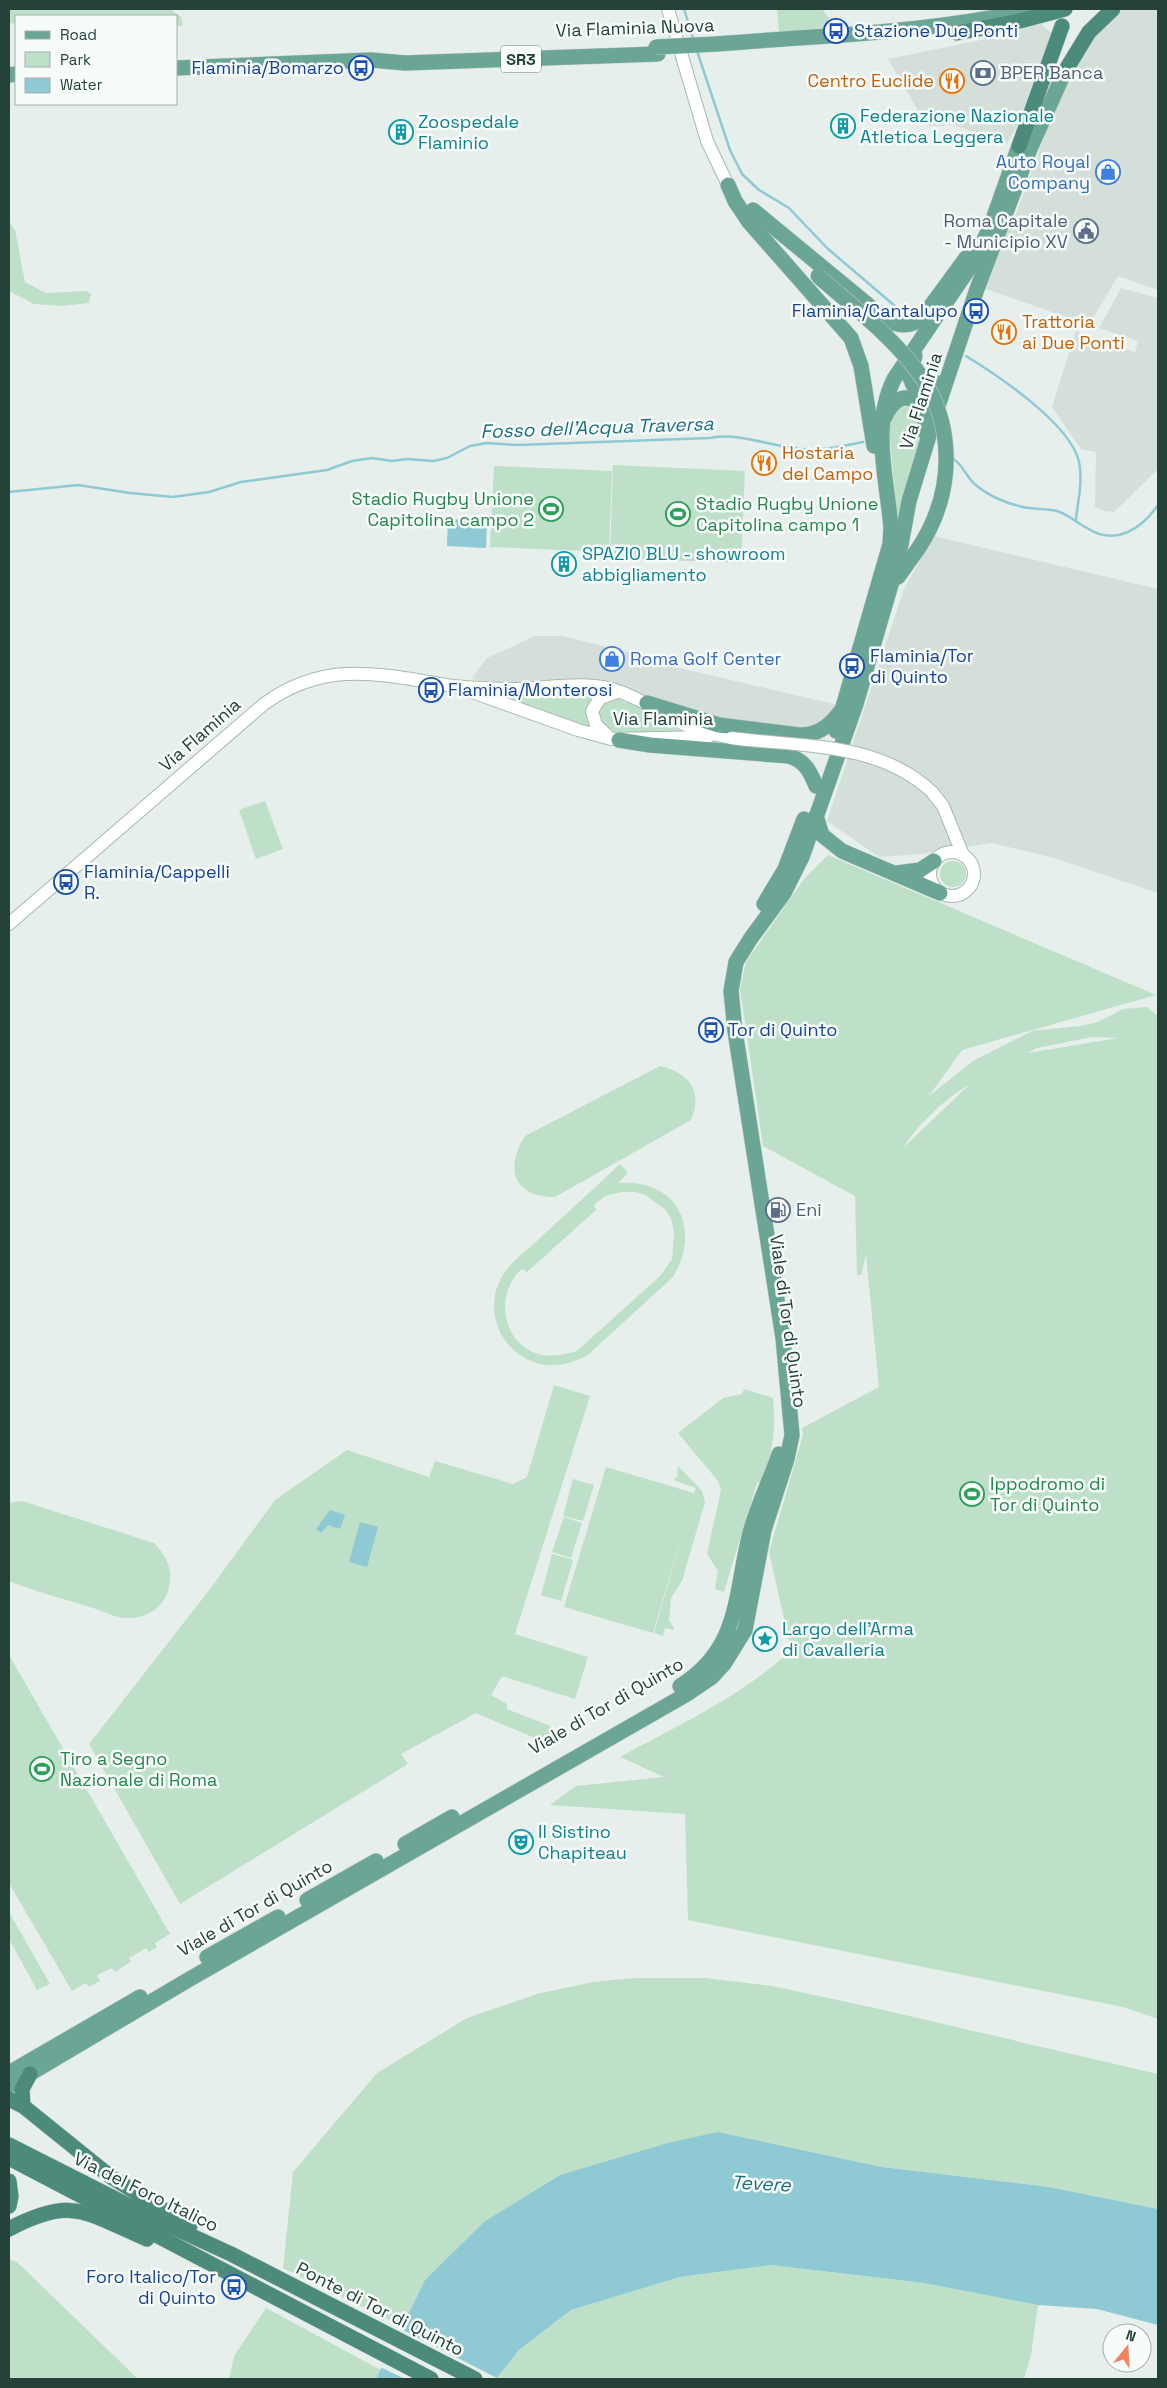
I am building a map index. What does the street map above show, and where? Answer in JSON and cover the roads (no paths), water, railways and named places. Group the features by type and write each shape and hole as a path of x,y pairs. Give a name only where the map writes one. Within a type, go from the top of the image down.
{"highway":[{"name":"SR3","path":"957,33 1020,21 1065,9"},
{"path":"1064,73 1089,32 1113,9"},
{"path":"1019,146 1062,26"},
{"path":"23,2106 22,2088 30,2074"},
{"path":"9,2099 23,2106 111,2177 231,2254"},
{"name":"Via del Foro Italico","path":"9,2145 132,2208 268,2272"},
{"name":"Via del Foro Italico","path":"9,2158 431,2379"},
{"path":"9,2181 11,2196 9,2206"},
{"path":"9,2230 46,2212 60,2209 77,2210 100,2218 225,2272"},
{"name":"Ponte di Tor di Quinto","path":"268,2272 475,2379"}],"main road":[{"name":"Via Flaminia Nuova","path":"718,48 957,24 1035,9"},
{"name":"Via Flaminia Nuova","path":"178,68 385,60 403,56 657,51 876,43 957,33"},
{"name":"Via Flaminia","path":"802,856 856,704 901,550 909,501 977,290 1030,149 1064,73"},
{"name":"Via Flaminia","path":"816,786 845,704 890,544 891,528 881,427 884,405 891,384 967,274 991,225 1019,146"},
{"path":"728,184 818,276 906,357 926,384 937,405 946,446 945,486 935,517 918,549 888,590"},
{"path":"728,184 735,201 749,222 849,334 857,352 877,466 887,489"},
{"path":"753,210 884,318"},
{"path":"834,317 855,314 884,318 902,325 912,324 922,318 991,225"},
{"path":"920,343 909,371 909,378 913,385 924,390 930,389 951,368"},
{"path":"881,427 892,405 901,399 914,400 920,404 926,416 925,448"},
{"path":"647,703 719,725 800,735 815,733 825,728 833,722 845,704"},
{"path":"615,740 656,746 789,756 800,760 808,768 816,786"},
{"name":"Viale di Tor di Quinto","path":"9,2073 676,1688 700,1672 718,1652 733,1620 750,1532 779,1452 783,1430 776,1351 724,1022 721,983 726,962 734,946 781,877 816,786"},
{"path":"816,816 822,835 842,851"},
{"path":"802,856 820,848 842,851 940,893"},
{"name":"Viale di Tor di Quinto","path":"9,2086 188,1980 687,1694 715,1674 734,1651 748,1621 764,1530 788,1459 792,1430 782,1333 735,1031 731,983 734,968 742,950 784,893 802,856"},
{"path":"891,872 916,872 937,858"}],"street":[{"path":"668,9 707,141 728,184"},
{"name":"Via Flaminia","path":"9,924 256,711 288,688 326,676 366,672 455,686 512,689 588,686 608,688 647,703 693,728 730,738"},
{"name":"Via Flaminia","path":"455,686 578,730 615,740 648,737 730,738 862,754 898,767 932,792 944,806 963,855"},
{"path":"615,740 596,725 592,711 600,698 619,692"},
{"path":"937,858 950,852 963,855 973,867 974,879 971,886 958,895 948,896 940,893 933,886 930,876 937,858 949,838 951,824"}],"water":[{"path":"448,519 487,521 486,548 447,546"},
{"path":"330,1510 345,1515 340,1529 328,1525 321,1533 316,1529"},
{"path":"360,1522 378,1527 367,1567 349,1562"},
{"name":"Tevere","path":"718,2132 882,2167 1049,2187 1158,2209 1158,2325 1097,2309 1038,2305 924,2283 771,2265 680,2277 571,2310 519,2350 496,2379 376,2379 425,2280 485,2221 560,2175 668,2143"}],"waterway":[{"path":"684,9 694,41"},
{"path":"697,51 730,150 742,174 759,190 789,208 827,248 902,312"},
{"path":"966,356 996,375 1031,402 1048,417 1073,447 1079,462 1080,476 1076,519"},
{"name":"Fosso dell'Acqua Traversa","path":"9,492 78,485 173,497 209,492 241,482 327,470 352,461 372,458 392,461 407,459 433,461 447,458 470,446 487,443 517,445 733,437 790,448 817,449 863,442"},
{"name":"Fosso dell'Acqua Traversa","path":"952,458 959,464 973,483 991,495 1008,503 1024,507 1057,511 1083,526 1108,536 1118,535 1136,527 1158,505"}],"place":[{"name":"Stazione Due Ponti","path":"836,31"},
{"name":"Flaminia/Bomarzo","path":"361,68"},
{"name":"BPER Banca","path":"983,73"},
{"name":"Centro Euclide","path":"952,81"},
{"name":"Federazione Nazionale Atletica Leggera","path":"843,126"},
{"name":"Zoospedale Flaminio","path":"401,132"},
{"name":"Auto Royal Company","path":"1108,172"},
{"name":"Roma Capitale - Municipio XV","path":"1086,231"},
{"name":"Flaminia/Cantalupo","path":"976,311"},
{"name":"Trattoria ai Due Ponti","path":"1004,332"},
{"name":"Hostaria del Campo","path":"764,463"},
{"name":"Stadio Rugby Unione Capitolina campo 2","path":"551,509"},
{"name":"Stadio Rugby Unione Capitolina campo 1","path":"678,514"},
{"name":"SPAZIO BLU - showroom abbigliamento","path":"564,564"},
{"name":"Roma Golf Center","path":"612,659"},
{"name":"Flaminia/Tor di Quinto","path":"852,666"},
{"name":"Flaminia/Monterosi","path":"431,690"},
{"name":"Flaminia/Cappelli R.","path":"66,882"},
{"name":"Tor di Quinto","path":"711,1030"},
{"name":"Eni","path":"778,1210"},
{"name":"Ippodromo di Tor di Quinto","path":"972,1494"},
{"name":"Largo dell'Arma di Cavalleria","path":"765,1639"},
{"name":"Tiro a Segno Nazionale di Roma","path":"42,1769"},
{"name":"Il Sistino Chapiteau","path":"521,1842"},
{"name":"Foro Italico/Tor di Quinto","path":"234,2287"}]}
